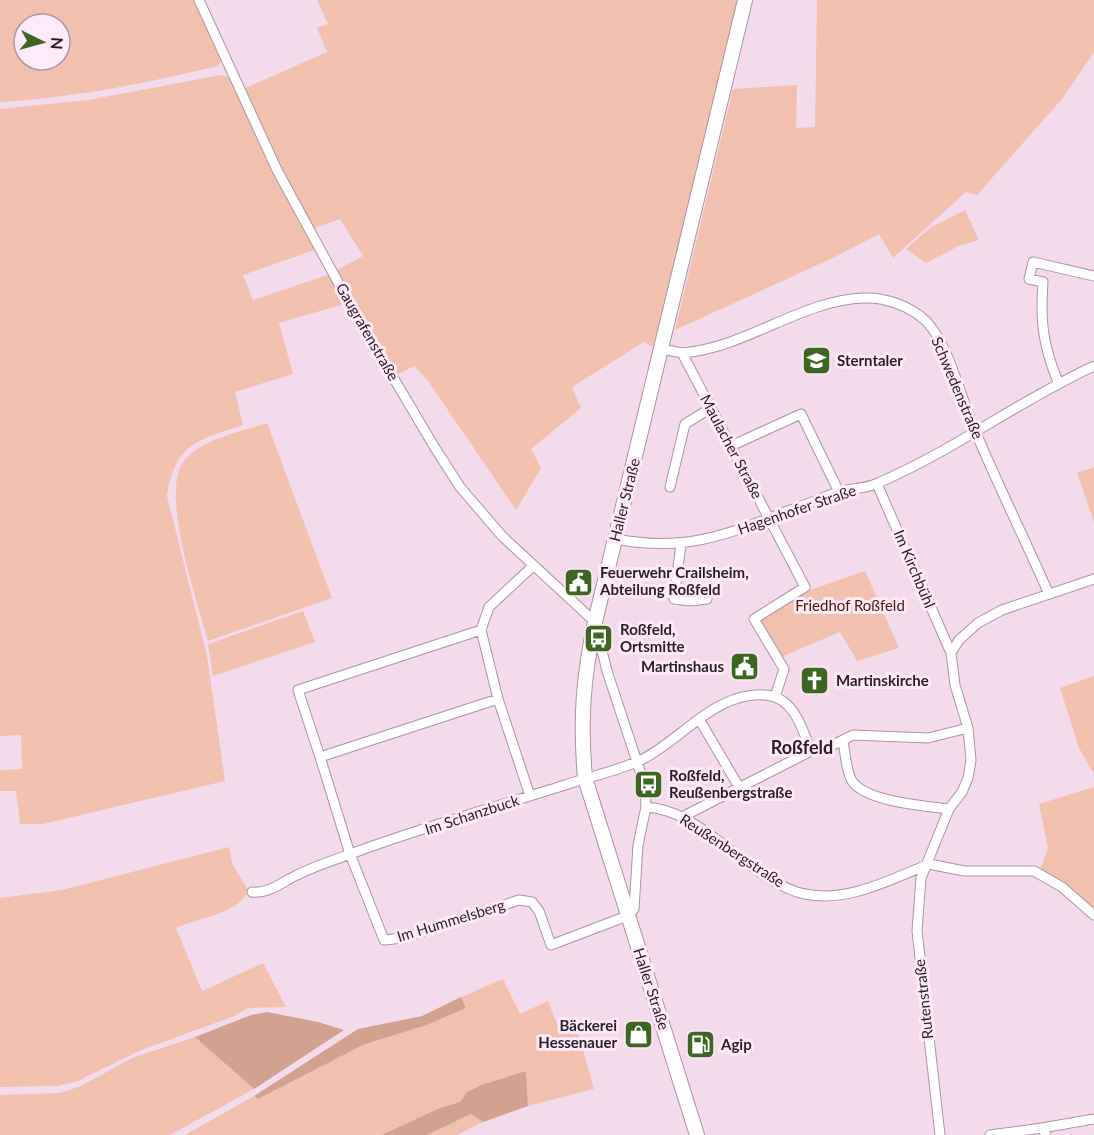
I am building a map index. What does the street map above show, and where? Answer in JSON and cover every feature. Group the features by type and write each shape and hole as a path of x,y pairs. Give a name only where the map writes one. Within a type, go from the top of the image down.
{"main road":[{"name":"Haller Straße","path":"697,1135 585,778 582,742 585,671 745,0"}],"street":[{"name":"Gaugrafenstraße","path":"200,0 277,170 352,308 460,487 502,536 595,622"},
{"path":"1043,282 1029,279 1033,262 1094,276"},
{"path":"1047,265 1040,318 1045,350 1058,382"},
{"name":"Schwedenstraße","path":"682,353 720,346 820,307 864,298 886,300 909,309 926,322 938,338 975,431 1049,594"},
{"path":"662,349 682,353"},
{"name":"Maulacher Straße","path":"682,353 805,587 754,619 784,669 775,697"},
{"name":"Hagenhofer Straße","path":"616,539 645,544 681,544 727,534 839,492 877,484 975,431 1058,382 1094,366"},
{"path":"670,487 685,424 711,408"},
{"path":"731,446 801,414 839,492"},
{"name":"Im Kirchbühl","path":"877,484 951,653"},
{"path":"681,544 674,599 690,601 707,599"},
{"path":"350,854 298,690 480,630 489,607 533,566"},
{"path":"1094,579 1002,610 978,622 959,640 951,653 955,685 968,728 971,760 968,778 962,792 949,809 929,864 964,871 1034,871 1062,886 1094,915"},
{"path":"595,622 607,671 645,786 646,807 638,845 634,909 627,916"},
{"name":"Im Schanzbuck","path":"252,892 261,893 274,888 297,875 350,854 530,796 498,699 480,630"},
{"path":"585,671 607,671"},
{"path":"530,796 638,762 682,735 699,719 733,698 753,695 775,697 794,710 811,751"},
{"path":"320,758 498,699"},
{"path":"699,719 739,787"},
{"path":"682,817 811,751 821,751 853,735 928,738 968,728"},
{"path":"843,740 851,780 859,788 898,801 949,809"},
{"name":"Reußenbergstraße","path":"646,807 664,808 682,817 753,868 806,894 847,894 929,864"},
{"name":"Im Hummelsberg","path":"350,854 384,940 403,938 519,900 532,902 539,910 551,945 627,916"},
{"name":"Rutenstraße","path":"929,864 921,878 917,931 940,1135"},
{"path":"990,1135 1044,1131 1094,1119"}],"green space":[{"path":"0,0 197,0 223,59 218,66 137,84 0,102"},
{"path":"317,0 738,0 656,349 644,342 572,387 581,408 531,449 541,468 516,510 426,378 414,366 397,375 335,271 363,256 340,219 312,229 243,89 327,52 317,28 328,24"},
{"path":"817,0 1094,0 1094,52 1062,99 977,195 966,192 893,258 879,234 833,258 675,330 733,89 797,85 796,128 815,127"},
{"path":"221,75 229,77 235,85 317,249 243,275 253,300 330,274 344,304 279,323 293,374 235,392 243,425 201,440 191,447 182,455 171,479 167,496 207,656 225,781 43,824 20,824 16,791 0,791 0,770 22,769 21,735 0,736 0,109 88,100"},
{"path":"965,210 979,240 959,246 926,263 906,249 931,227"},
{"path":"267,423 332,598 208,641 183,548 176,497 177,476 184,461 201,447 223,437"},
{"path":"1094,467 1094,522 1077,473"},
{"name":"Friedhof Roßfeld","path":"865,571 899,648 857,661 840,632 779,658 758,620 810,590"},
{"path":"303,611 315,642 213,676 208,644"},
{"path":"1094,676 1094,774 1079,748 1060,688"},
{"path":"1094,787 1094,909 1060,880 1040,870 1048,848 1039,804"},
{"path":"229,847 232,863 248,890 244,898 228,910 176,928 202,991 263,963 286,1007 248,1008 232,1017 141,1050 78,1081 58,1086 0,1087 0,898 62,890"},
{"path":"503,979 520,1014 548,1001 559,1029 576,1025 594,1089 528,1106 526,1071 481,1085 467,1092 460,1102 437,1109 382,1135 185,1135 254,1096 258,1099 365,1044 427,1025 466,1008 461,997"},
{"path":"195,1037 254,1089 170,1135 0,1135 0,1095 60,1093 81,1086 132,1058"},
{"path":"471,1114 483,1122 457,1135 427,1135"}],"shaded area":[{"path":"461,997 466,1008 427,1025 365,1044 258,1099 254,1096 358,1029 422,1016"},
{"path":"267,1012 318,1022 344,1030 254,1089 195,1037 251,1015"},
{"path":"526,1071 528,1106 483,1122 471,1114 427,1135 382,1135 437,1109 460,1102 467,1092 481,1085"}],"place":[{"name":"Sterntaler","path":"816,361"},
{"name":"Feuerwehr Crailsheim, Abteilung Roßfeld","path":"579,582"},
{"name":"Roßfeld, Ortsmitte","path":"599,639"},
{"name":"Martinshaus","path":"745,667"},
{"name":"Martinskirche","path":"815,681"},
{"name":"Roßfeld, Reußenbergstraße","path":"648,785"},
{"name":"Bäckerei Hessenauer","path":"638,1035"},
{"name":"Agip","path":"700,1045"}],"district":[{"name":"Roßfeld","path":"802,748"}]}
